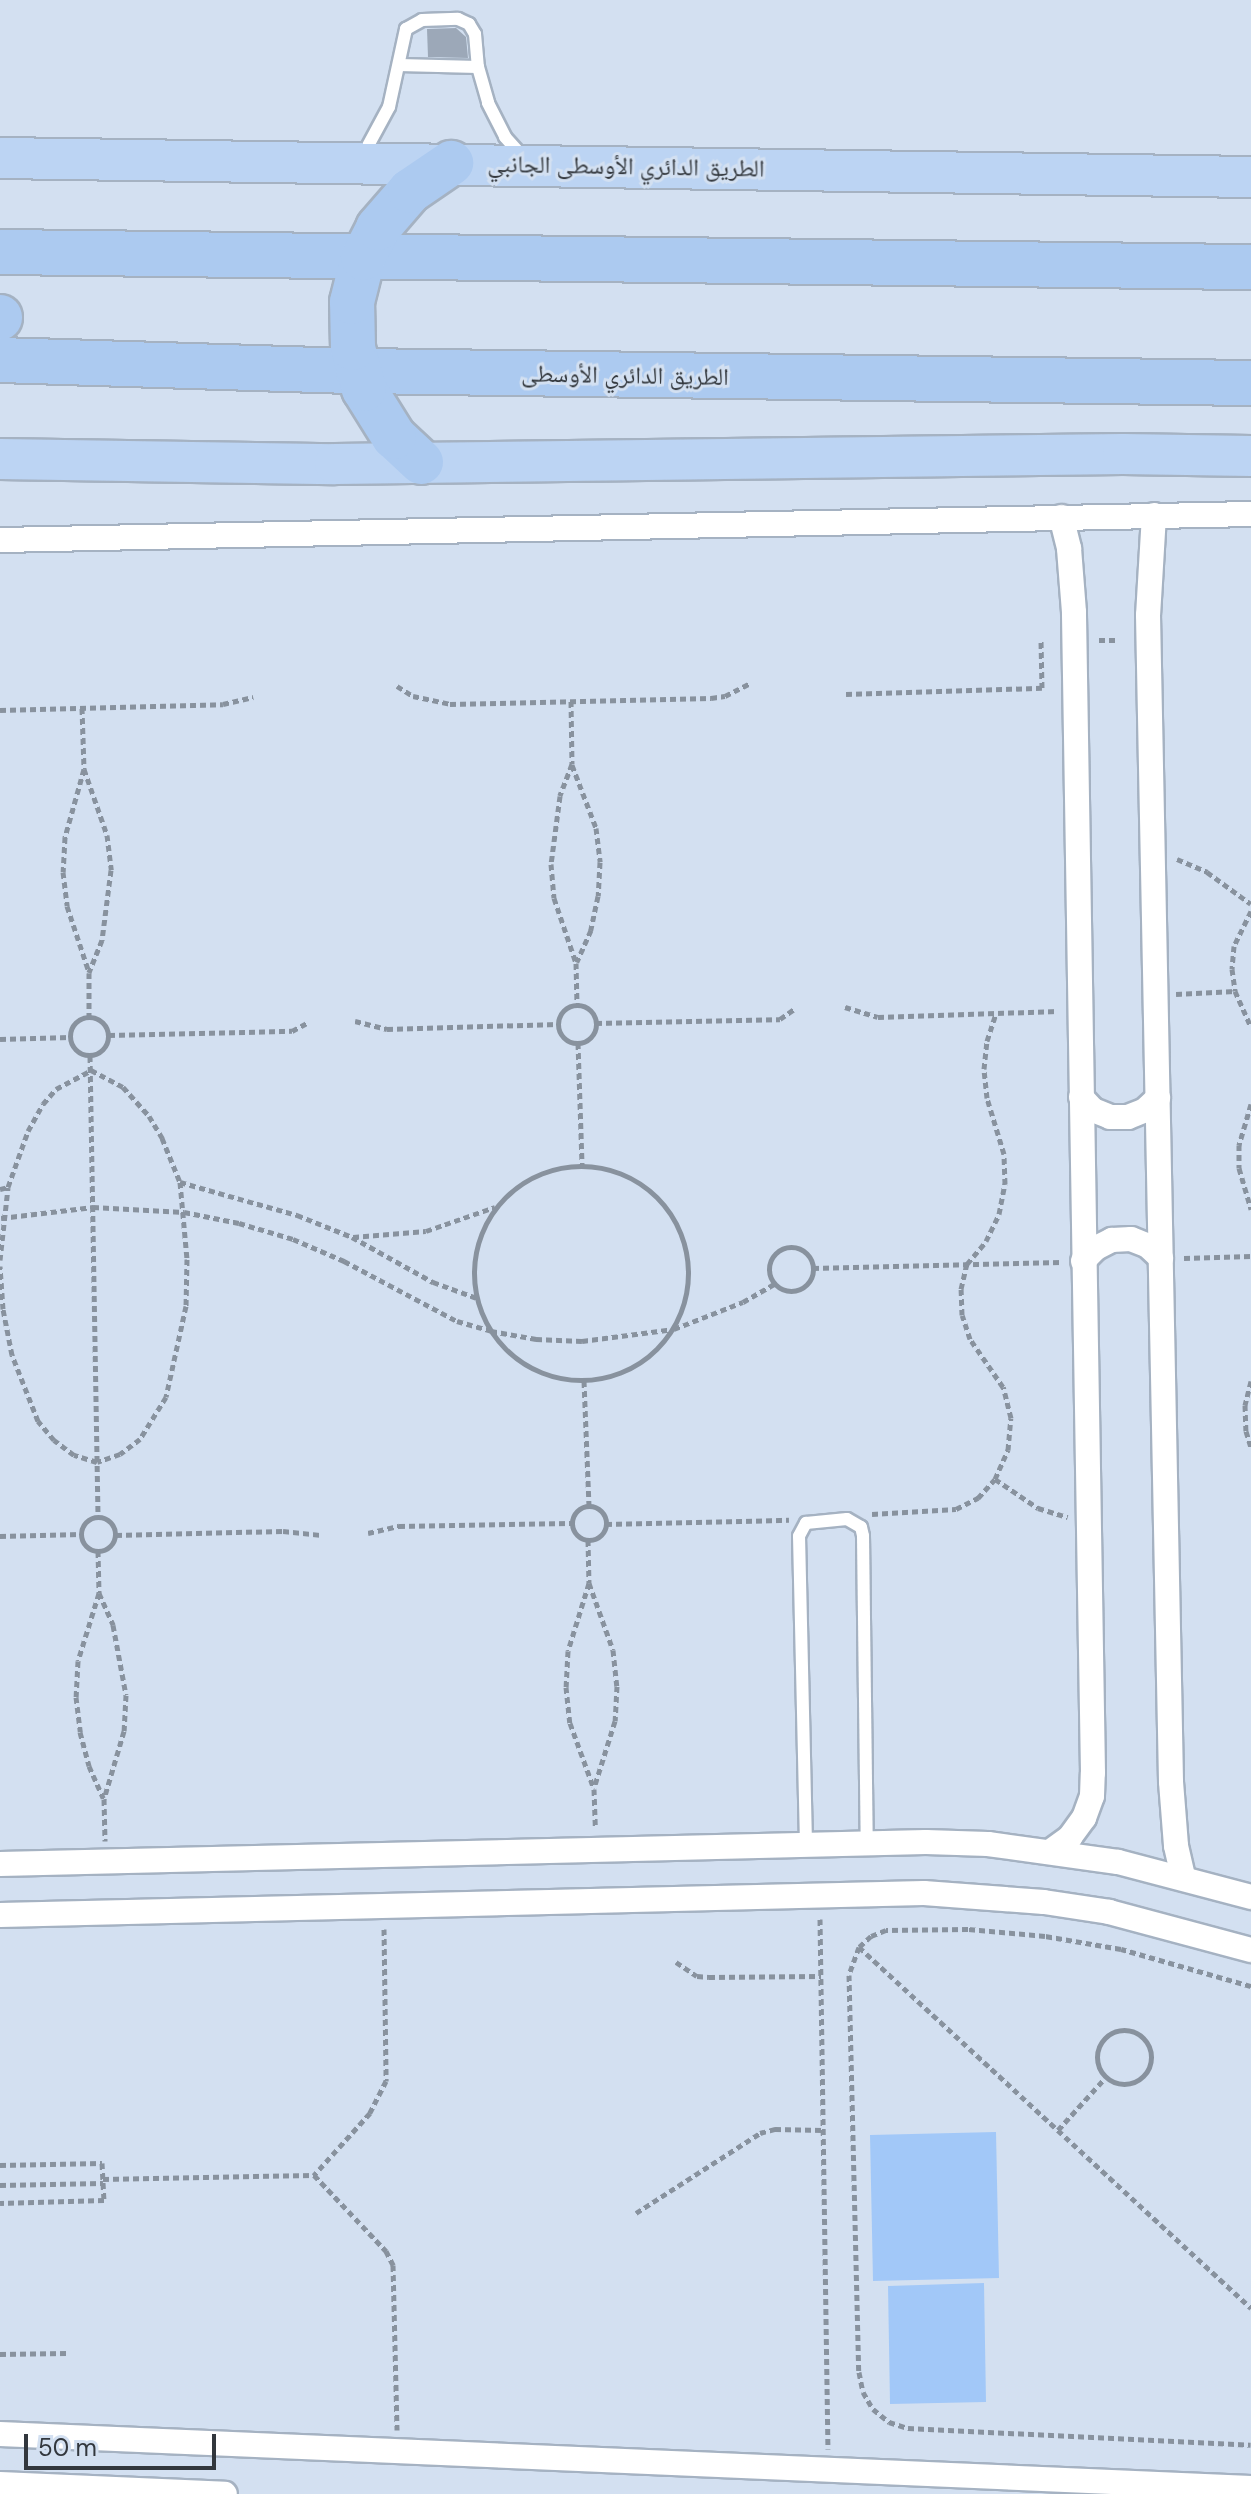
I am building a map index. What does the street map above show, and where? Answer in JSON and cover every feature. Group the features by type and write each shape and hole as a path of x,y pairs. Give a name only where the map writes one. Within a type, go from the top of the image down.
{"highway":[{"name":"الطريق الدائري الأوسطى الجانبي","path":"0,158 1251,177"},
{"path":"421,462 382,422 358,371 352,337 352,302 363,258 378,228 398,202 423,180 451,163"},
{"path":"0,252 1251,267"},
{"name":"الطريق الدائري الأوسطى","path":"0,360 358,371 1251,383"},
{"path":"0,459 421,462 1251,456"}],"street":[{"path":"0,540 1251,514"},
{"path":"1154,515 1148,615 1171,1782 1176,1846 1183,1877"},
{"path":"1051,1851 1070,1837 1084,1818 1092,1796 1074,612 1069,548 1061,517"},
{"path":"1081,1097 1102,1113 1128,1117 1145,1110 1158,1098"},
{"path":"1083,1261 1096,1248 1112,1240 1131,1239 1148,1246 1161,1258"},
{"path":"0,1864 806,1844 988,1844 1051,1851 1183,1877 1251,1897"},
{"path":"0,1915 924,1893 1044,1902 1173,1926 1251,1950"},
{"path":"0,2434 1251,2488"},
{"path":"0,2484 225,2494"}],"lane":[{"path":"358,162 389,107 399,65 401,40 410,24 422,20 458,19 469,24 475,34 478,67 496,121 530,164"},
{"path":"399,65 478,67"},
{"path":"806,1844 799,1536 806,1523 855,1522 863,1536 867,1843"}],"path":[{"path":"1094,639 1119,640"},
{"path":"846,694 1042,688 1041,640"},
{"path":"397,686 413,696 450,704 711,698 725,696 749,684"},
{"path":"0,710 223,704 253,697"},
{"path":"571,701 572,764 593,817 600,862 593,919 576,963"},
{"path":"82,708 84,769 107,835 111,870 102,940 89,973"},
{"path":"572,764 560,796 551,864 560,920 576,963 577,1005"},
{"path":"84,769 67,825 63,872 73,929 89,973 89,1017"},
{"path":"1152,850 1207,872 1251,904"},
{"path":"1251,911 1234,946 1235,991 1251,1027"},
{"path":"1156,990 1182,995 1235,991"},
{"path":"558,1024 569,1041 578,1043 588,1040 596,1023 590,1010 577,1005"},
{"path":"558,1024 561,1015 577,1005"},
{"path":"845,1007 878,1017 1079,1011"},
{"path":"596,1023 780,1019 796,1008"},
{"path":"855,1522 873,1514 956,1509 978,1498 995,1479 1008,1450 1011,1418 1003,1387 970,1339 962,1315 961,1289 967,1264 986,1241 999,1214 1005,1184 1004,1154 987,1098 984,1069 987,1041 996,1013"},
{"path":"89,1017 102,1023 109,1035"},
{"path":"89,1017 73,1027 70,1037 73,1047 90,1056 100,1052 109,1035"},
{"path":"355,1021 387,1029 558,1024"},
{"path":"109,1035 292,1031 307,1023"},
{"path":"0,1039 70,1037"},
{"path":"578,1043 582,1165"},
{"path":"90,1056 98,1517"},
{"path":"0,1266 3,1309 12,1355 38,1421 54,1440 74,1455 97,1462 120,1454 140,1439 166,1397 186,1306 184,1212 180,1182 162,1138 137,1100 123,1087 91,1070"},
{"path":"0,1260 1,1218 8,1187 28,1131 43,1104 64,1083 91,1070"},
{"path":"1251,1104 1239,1145 1239,1168 1251,1209"},
{"path":"582,1165 614,1170 643,1184 666,1206 677,1225 689,1266 686,1299 674,1329 657,1350 636,1366 611,1377 584,1381 556,1378 531,1368 508,1353 491,1331 477,1298 473,1275 476,1251 496,1207 520,1184 549,1170 582,1165"},
{"path":"180,1182 241,1197 352,1237 433,1282 477,1298"},
{"path":"0,1189 8,1187"},
{"path":"1,1218 93,1207 184,1212 239,1223 293,1239 344,1261 425,1307 491,1331 536,1339 582,1341 674,1329 743,1302 774,1284"},
{"path":"352,1237 426,1231 496,1207"},
{"path":"788,1247 800,1249 809,1257 813,1268 811,1279 794,1291 783,1290 774,1284 769,1273 770,1261 777,1251 788,1247"},
{"path":"1161,1258 1251,1256"},
{"path":"813,1268 1083,1261"},
{"path":"584,1381 589,1505"},
{"path":"1251,1381 1245,1405 1246,1431 1251,1447"},
{"path":"995,1479 1038,1508 1088,1521"},
{"path":"589,1505 598,1508 606,1524 600,1536 588,1540 576,1535 571,1523 576,1510 589,1505"},
{"path":"98,1517 114,1525 116,1535 110,1547 98,1551 86,1546 81,1534 86,1522 98,1517"},
{"path":"606,1524 753,1518 806,1523"},
{"path":"368,1533 399,1526 571,1523"},
{"path":"116,1535 283,1531 320,1535"},
{"path":"0,1536 81,1534"},
{"path":"588,1540 589,1583 613,1650 617,1686 615,1721 607,1756 594,1789"},
{"path":"98,1551 99,1593 113,1625 126,1695 124,1731 104,1799 105,1862"},
{"path":"589,1583 576,1616 568,1651 566,1687 570,1723 594,1789 596,1849"},
{"path":"99,1593 86,1626 78,1661 76,1697 80,1732 89,1766 104,1799"},
{"path":"820,1895 828,2470"},
{"path":"0,2185 314,2175 370,2113 386,2081 383,1906"},
{"path":"1251,1986 1136,1953 1045,1936 968,1929 902,1929 871,1936 859,1947 849,1975 859,2372 863,2392 873,2409 889,2422 908,2428 1251,2445"},
{"path":"859,1947 1251,2308"},
{"path":"676,1962 697,1976 821,1976"},
{"path":"1115,2031 1137,2033 1151,2051 1146,2072 1127,2084 1106,2077 1097,2057 1099,2046 1115,2031"},
{"path":"1058,2130 1106,2077"},
{"path":"636,2213 760,2133 775,2129 823,2130"},
{"path":"0,2165 102,2163 104,2200 0,2203"},
{"path":"314,2175 386,2251 393,2265 397,2451"},
{"path":"0,2354 67,2353"}],"shaded area":[{"path":"996,2132 999,2278 873,2281 870,2135"},
{"path":"984,2283 986,2402 890,2404 888,2286"}],"building":[{"path":"456,28 466,37 468,58 428,57 427,29"}]}
